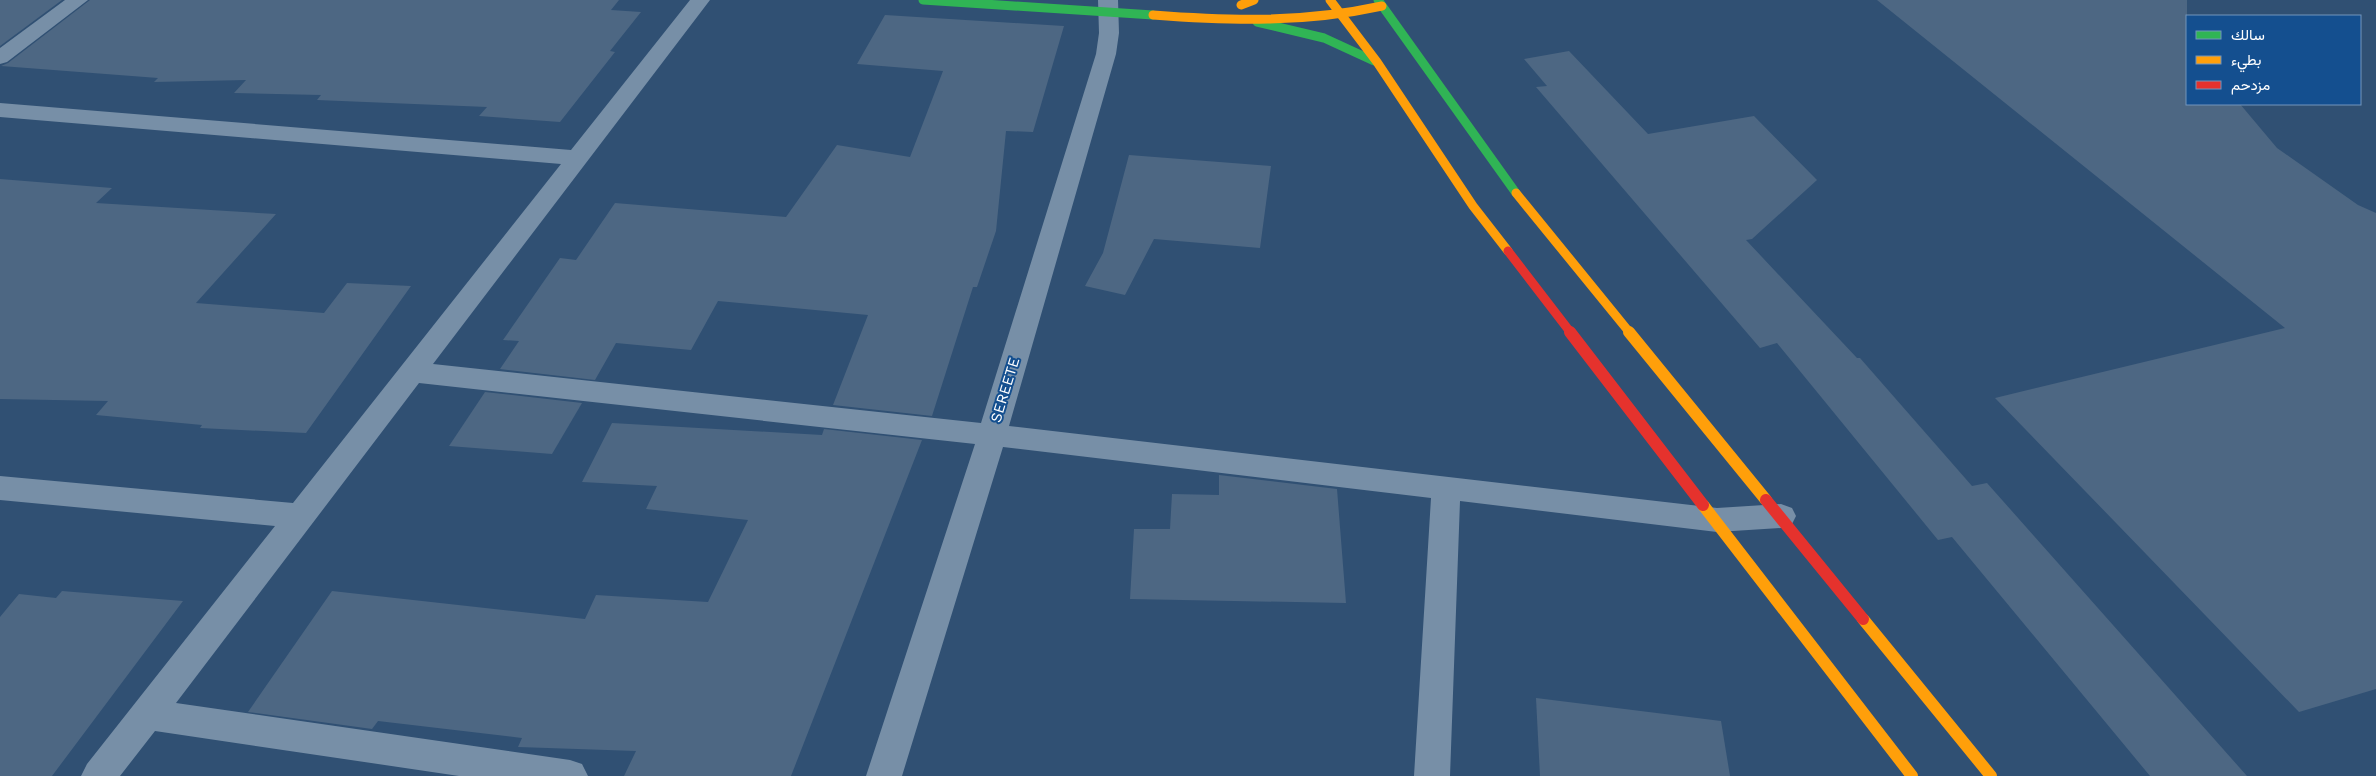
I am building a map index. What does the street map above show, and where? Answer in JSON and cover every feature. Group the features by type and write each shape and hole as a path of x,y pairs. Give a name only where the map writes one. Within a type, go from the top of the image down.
{"main road":[{"path":"922,0 1109,7 1257,22 1324,38 1377,62"},
{"path":"1254,0 1237,4 1269,6"},
{"path":"1285,7 1336,8 1380,3 1517,194 1991,776"},
{"path":"1257,22 1314,20 1336,8"},
{"path":"1336,8 1377,62 1473,206 1912,776"}],"street":[{"path":"0,58 78,0"},
{"path":"99,776 700,0"},
{"name":"SEREETE","path":"884,776 992,435 1106,54 1109,7"},
{"path":"0,110 578,158"},
{"path":"412,372 992,435 1716,520 1781,516"},
{"path":"0,488 301,516"},
{"path":"1432,776 1446,488"},
{"path":"147,714 570,776"}],"building":[{"path":"0,0 62,0 0,46"},
{"path":"90,0 619,0 611,10 641,12 610,51 615,52 560,122 479,116 487,107 317,100 321,95 234,93 246,80 154,82 158,78 1,66 8,63"},
{"path":"1877,0 2187,0 2186,105 2241,105 2277,148 2358,205 2376,213 2376,689 2299,712 1995,398 2285,328"},
{"path":"885,15 1064,26 1033,132 1006,131 996,231 977,287 973,287 932,416 833,405 868,315 718,301 691,350 616,343 595,380 500,369 519,341 503,340 560,258 576,260 615,203 786,217 837,145 910,157 943,71 857,64"},
{"path":"1569,51 1648,134 1754,116 1817,180 1752,239 1746,240 1857,358 1860,358 1972,486 1987,483 2247,776 2150,776 1952,537 1938,540 1777,343 1760,348 1536,87 1547,86 1524,59"},
{"path":"1129,155 1271,166 1260,248 1154,239 1125,295 1085,286 1103,253"},
{"path":"0,179 112,188 96,203 276,214 196,303 324,313 347,283 411,286 306,433 200,428 202,425 96,415 108,401 0,399"},
{"path":"485,392 582,403 552,454 449,446"},
{"path":"612,423 822,435 824,429 922,440 791,776 624,776 636,751 518,747 522,738 378,721 372,729 248,712 332,591 585,619 596,595 708,602 748,520 646,509 657,486 582,482"},
{"path":"1219,475 1337,489 1346,603 1130,599 1134,529 1170,529 1172,494 1219,495"},
{"path":"62,591 183,601 52,776 0,776 0,617 19,594 56,598"},
{"path":"1536,698 1721,721 1730,776 1540,776"}],"traffic: fast":[{"path":"923,0 1153,15"},
{"path":"1378,0 1516,193"},
{"path":"1257,22 1324,38 1374,61"}],"traffic: slow":[{"path":"1241,5 1254,0"},
{"path":"1330,0 1377,62 1473,206 1508,251"},
{"path":"1153,15 1268,21 1295,20 1352,13 1382,6"},
{"path":"1516,193 1766,500"},
{"path":"1703,505 1912,776"},
{"path":"1863,619 1991,776"}],"traffic: jam":[{"path":"1508,251 1703,505"},
{"path":"1766,500 1863,619"}]}
